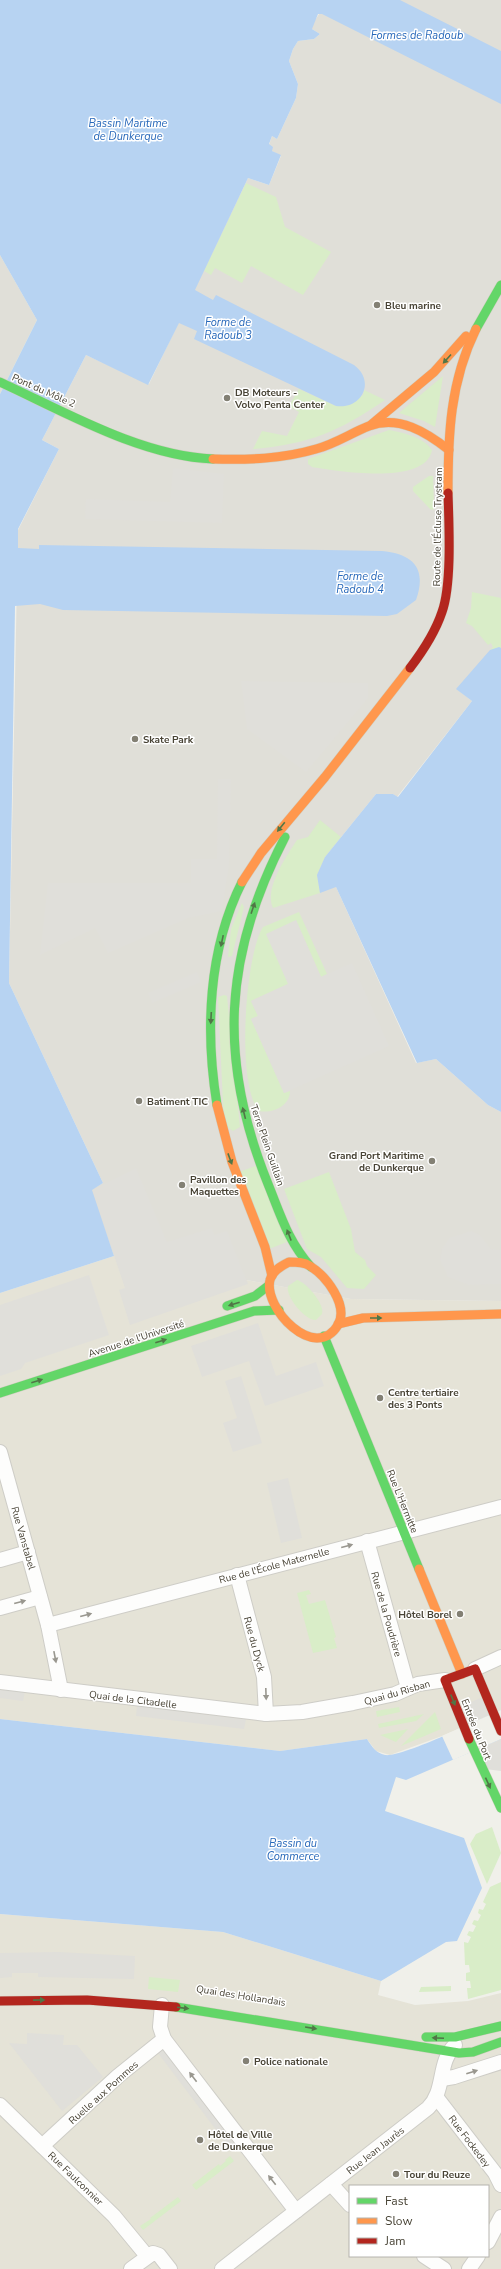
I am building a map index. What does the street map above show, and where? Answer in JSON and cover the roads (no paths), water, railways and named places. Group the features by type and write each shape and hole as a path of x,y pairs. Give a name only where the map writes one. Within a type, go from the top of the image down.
{"main road":[{"name":"Route de l'Écluse Trystram","path":"272,1276 269,1260 226,1150 217,1113 213,1086 211,1048 215,979 229,912 241,884 278,831 316,787 417,656 440,620 448,582 450,414 454,391 466,351 481,318 501,285"},
{"path":"370,426 406,398 438,369 481,318"},
{"name":"Pont du Môle 2","path":"0,382 78,417 165,451 193,457 221,460 274,457 312,450 337,442 370,426"},
{"path":"370,426 391,422 409,425 429,435 449,450"},
{"name":"Route de l'Écluse Trystram","path":"238,973 249,922 264,879 285,838 316,787"},
{"name":"Terre Plein Guillain","path":"238,973 234,1044 243,1110 255,1148 292,1243 311,1267"},
{"path":"215,1310 255,1296 268,1286 272,1276 280,1266 289,1262 302,1263 311,1267 338,1298 349,1304"},
{"path":"268,1286 271,1300 279,1310 302,1336 314,1339 324,1336 338,1324 354,1319 417,1318 457,1314 501,1314"},
{"path":"338,1298 342,1310 338,1324"},
{"path":"394,1307 457,1314"},
{"name":"Avenue de l'Université","path":"0,1393 254,1311 267,1309 279,1310"},
{"name":"Rue L'Hermitte","path":"324,1336 462,1674"},
{"path":"475,1669 501,1731"},
{"name":"Quai du Risban","path":"445,1680 475,1669"},
{"name":"Entrée du Port","path":"445,1680 476,1756 501,1808"},
{"path":"0,2001 162,2000 417,2041 450,2052 473,2052 501,2042"},
{"path":"417,2041 447,2039 476,2034 501,2026"}],"street":[{"name":"Rue Vanstabel","path":"0,1452 4,1479 28,1552 48,1625 61,1690"},
{"name":"Rue de l'École Maternelle","path":"48,1625 404,1531 501,1508"},
{"name":"Rue de la Poudrière","path":"367,1541 408,1688"},
{"path":"0,1560 28,1552"},
{"name":"Rue du Dyck","path":"237,1575 264,1677 266,1714"},
{"path":"0,1608 40,1597"},
{"name":"Quai du Risban","path":"475,1669 501,1657"},
{"name":"Quai du Risban","path":"266,1714 302,1712 353,1703 395,1694 408,1688 445,1680"},
{"name":"Quai de la Citadelle","path":"0,1682 266,1714"},
{"path":"162,2000 160,2027 164,2039 296,2211"},
{"path":"437,2098 445,2062 450,2052 464,2039 476,2034"},
{"name":"Ruelle aux Pommes","path":"42,2146 118,2076 164,2039"},
{"path":"417,2041 435,2060 442,2079"},
{"path":"442,2079 456,2061 473,2052"},
{"path":"442,2079 454,2077 501,2062"},
{"name":"Rue Jean Jaurès","path":"224,2268 415,2120 437,2098"},
{"name":"Rue Fockedey","path":"437,2098 494,2173 501,2185"},
{"name":"Rue Faulconnier","path":"0,2105 114,2216 147,2256"},
{"path":"331,2184 349,2203"},
{"path":"489,2240 501,2217"},
{"path":"131,2269 152,2253 157,2254 170,2269"},
{"path":"426,2257 444,2269"},
{"path":"469,2269 477,2257"}],"water":[{"name":"Bassin Maritime de Dunkerque","path":"0,0 400,0 501,51 501,104 322,14 318,14 312,29 320,34 314,39 298,41 293,49 289,61 298,84 296,98 277,139 272,136 269,144 273,147 272,151 281,155 269,185 248,178 195,290 213,300 216,295 354,365 361,372 364,379 365,386 363,393 353,404 336,406 194,339 197,331 179,323 148,385 86,355 42,440 59,449 18,529 18,548 39,549 39,545 382,551 393,553 410,560 419,572 420,580 416,600 397,614 387,616 63,610 40,604 15,606 9,983 103,1183 92,1190 114,1256 0,1293 0,394 37,320 0,255"},
{"path":"499,647 501,648 501,1112 488,1105 436,1059 417,1063 336,887 320,893 317,875 325,857 376,794 393,794 398,797 472,701 456,689 490,650"},
{"name":"Bassin du Commerce","path":"501,1710 501,1739 406,1780 396,1777 385,1811 464,1838 482,1888 457,1941 446,1942 381,1981 223,1932 0,1914 0,1719 280,1751 367,1739 374,1749 385,1755 394,1754 423,1744"}],"place":[{"name":"Bleu marine","path":"377,305"},
{"name":"DB Moteurs - Volvo Penta Center","path":"227,398"},
{"name":"Skate Park","path":"135,739"},
{"name":"Batiment TIC","path":"139,1101"},
{"name":"Grand Port Maritime de Dunkerque","path":"432,1161"},
{"name":"Pavillon des Maquettes","path":"182,1185"},
{"name":"Centre tertiaire des 3 Ponts","path":"380,1398"},
{"name":"Hôtel Borel","path":"460,1614"},
{"name":"Police nationale","path":"246,2061"},
{"name":"Hôtel de Ville de Dunkerque","path":"200,2140"},
{"name":"Tour du Reuze","path":"396,2174"}],"water label":[{"name":"Formes de Radoub","path":"417,35"},
{"name":"Forme de Radoub 3","path":"228,328"},
{"name":"Forme de Radoub 4","path":"360,582"}]}
